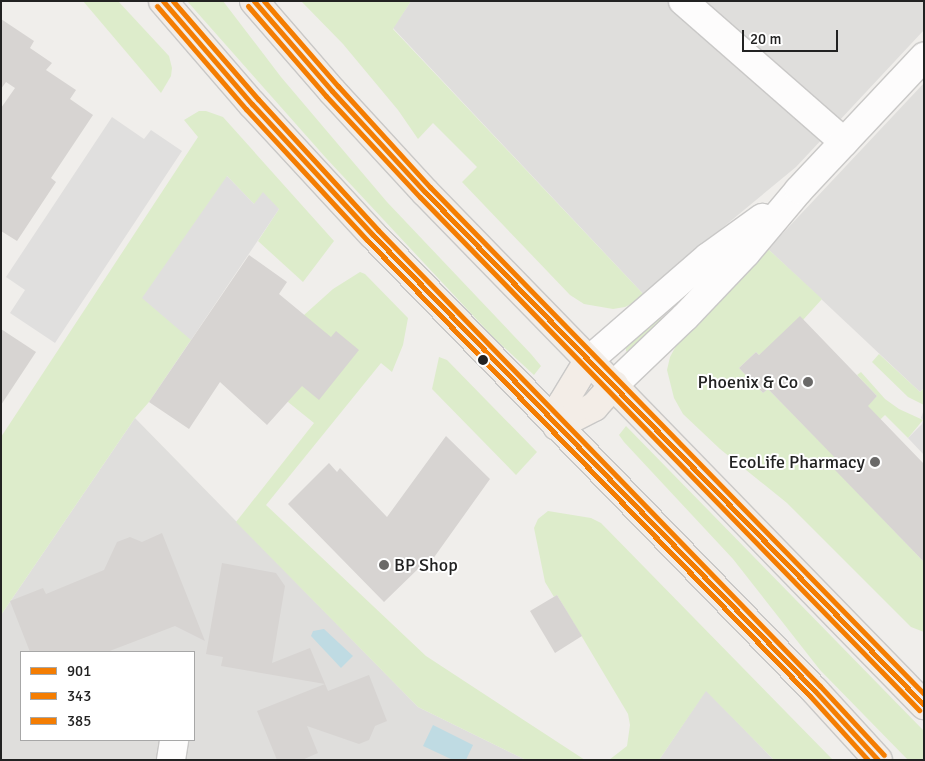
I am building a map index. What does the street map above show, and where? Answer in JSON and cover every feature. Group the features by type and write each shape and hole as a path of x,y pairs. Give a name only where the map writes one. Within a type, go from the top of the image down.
{"main road":[{"path":"163,1 240,90 373,235 815,691 878,760"},
{"path":"254,1 332,91 425,192 924,705"},
{"path":"557,426 562,404 588,361"},
{"path":"557,426 594,407 614,385"}],"street":[{"path":"683,1 844,142"},
{"path":"614,385 719,281 800,190 924,57"},
{"path":"588,361 708,257 800,190"},
{"path":"171,760 174,741"}],"shaded area":[{"path":"411,1 924,1 924,30 796,167 687,257 646,297 393,28"},
{"path":"924,83 924,388 920,392 768,249"},
{"path":"112,117 144,139 151,130 182,151 55,343 10,313 25,290 6,277"},
{"path":"227,176 254,204 263,192 279,209 191,340 142,298"},
{"path":"924,409 924,455 908,438 922,424 923,420 921,418"},
{"path":"135,418 418,707 526,760 1,760 1,615"},
{"path":"706,690 774,760 659,760"}],"green space":[{"path":"83,1 118,1 169,56 172,68 171,76 161,93"},
{"path":"187,1 223,1 281,77 387,202 541,366 534,375 494,338 326,158"},
{"path":"301,1 411,1 393,29 646,297 625,307 613,309 584,304 570,295 462,182 477,167 433,123 418,139 398,110 343,44"},
{"path":"199,111 206,111 223,117 334,241 303,282 258,241 279,209 254,204 227,176 191,340 149,402 135,418 1,615 1,437 198,137 184,120"},
{"path":"768,249 822,299 803,320 759,355 756,352 739,368 763,393 768,389 824,446 877,396 857,375 861,372 885,399 899,409 923,420 908,438 885,415 832,466 924,562 924,632 911,627 787,503 720,449 683,414 674,398 667,370 670,357 683,333"},
{"path":"360,272 365,274 408,318 403,345 392,372 381,363 266,505 426,656 585,760 526,760 418,707 236,522 314,423 288,402 304,315 333,289"},
{"path":"658,316 664,320 628,353 626,345"},
{"path":"879,354 920,392 924,388 924,405 908,397 872,362"},
{"path":"439,357 447,360 537,452 516,475 432,389"},
{"path":"626,426 924,731 924,760 908,760 820,670 733,559 624,442 619,435"},
{"path":"548,511 591,518 601,523 833,760 774,760 706,691 659,760 609,760 627,746 630,725 628,714 557,595 554,597 545,582 534,528 538,519"}],"water":[{"path":"324,629 353,656 341,668 311,636 313,631"},
{"path":"433,725 473,745 466,760 453,760 423,746"}],"building":[{"path":"1,19 34,41 30,48 52,63 46,70 76,90 70,99 93,115 51,178 56,182 17,241 1,231 1,108 15,88 6,82 1,89"},
{"path":"249,255 287,282 279,294 331,337 336,331 359,350 319,400 302,386 267,425 220,382 189,429 149,402"},
{"path":"800,316 877,396 868,406 924,464 924,562 835,470 841,464 768,389 763,393 739,368 756,352 759,355"},
{"path":"1,329 36,352 1,405"},
{"path":"446,436 490,479 425,570 421,566 384,602 288,504 329,463 337,472 340,468 387,517"},
{"path":"162,533 205,641 175,626 110,651 30,651 10,601 43,588 46,594 104,570 117,542 130,537 142,542"},
{"path":"222,563 276,573 285,586 272,663 310,648 328,691 369,675 387,721 375,726 369,740 359,744 307,726 318,753 302,760 277,760 257,711 325,684 221,666 223,657 206,654"},
{"path":"557,595 582,636 555,653 530,611"}],"transit line":[{"name":"901","path":"163,1 252,104 373,235 815,691 878,760"},
{"name":"385","path":"173,1 258,99 378,230 820,686 884,755"},
{"name":"901","path":"254,1 332,91 425,192 924,705"},
{"name":"385","path":"264,1 430,187 924,694"},
{"name":"343","path":"157,6 246,109 367,240 810,696 868,760"},
{"name":"343","path":"248,6 326,96 420,197 919,710"}],"place":[{"name":"Phoenix & Co","path":"808,382"},
{"name":"EcoLife Pharmacy","path":"875,462"},
{"name":"BP Shop","path":"384,565"}]}
